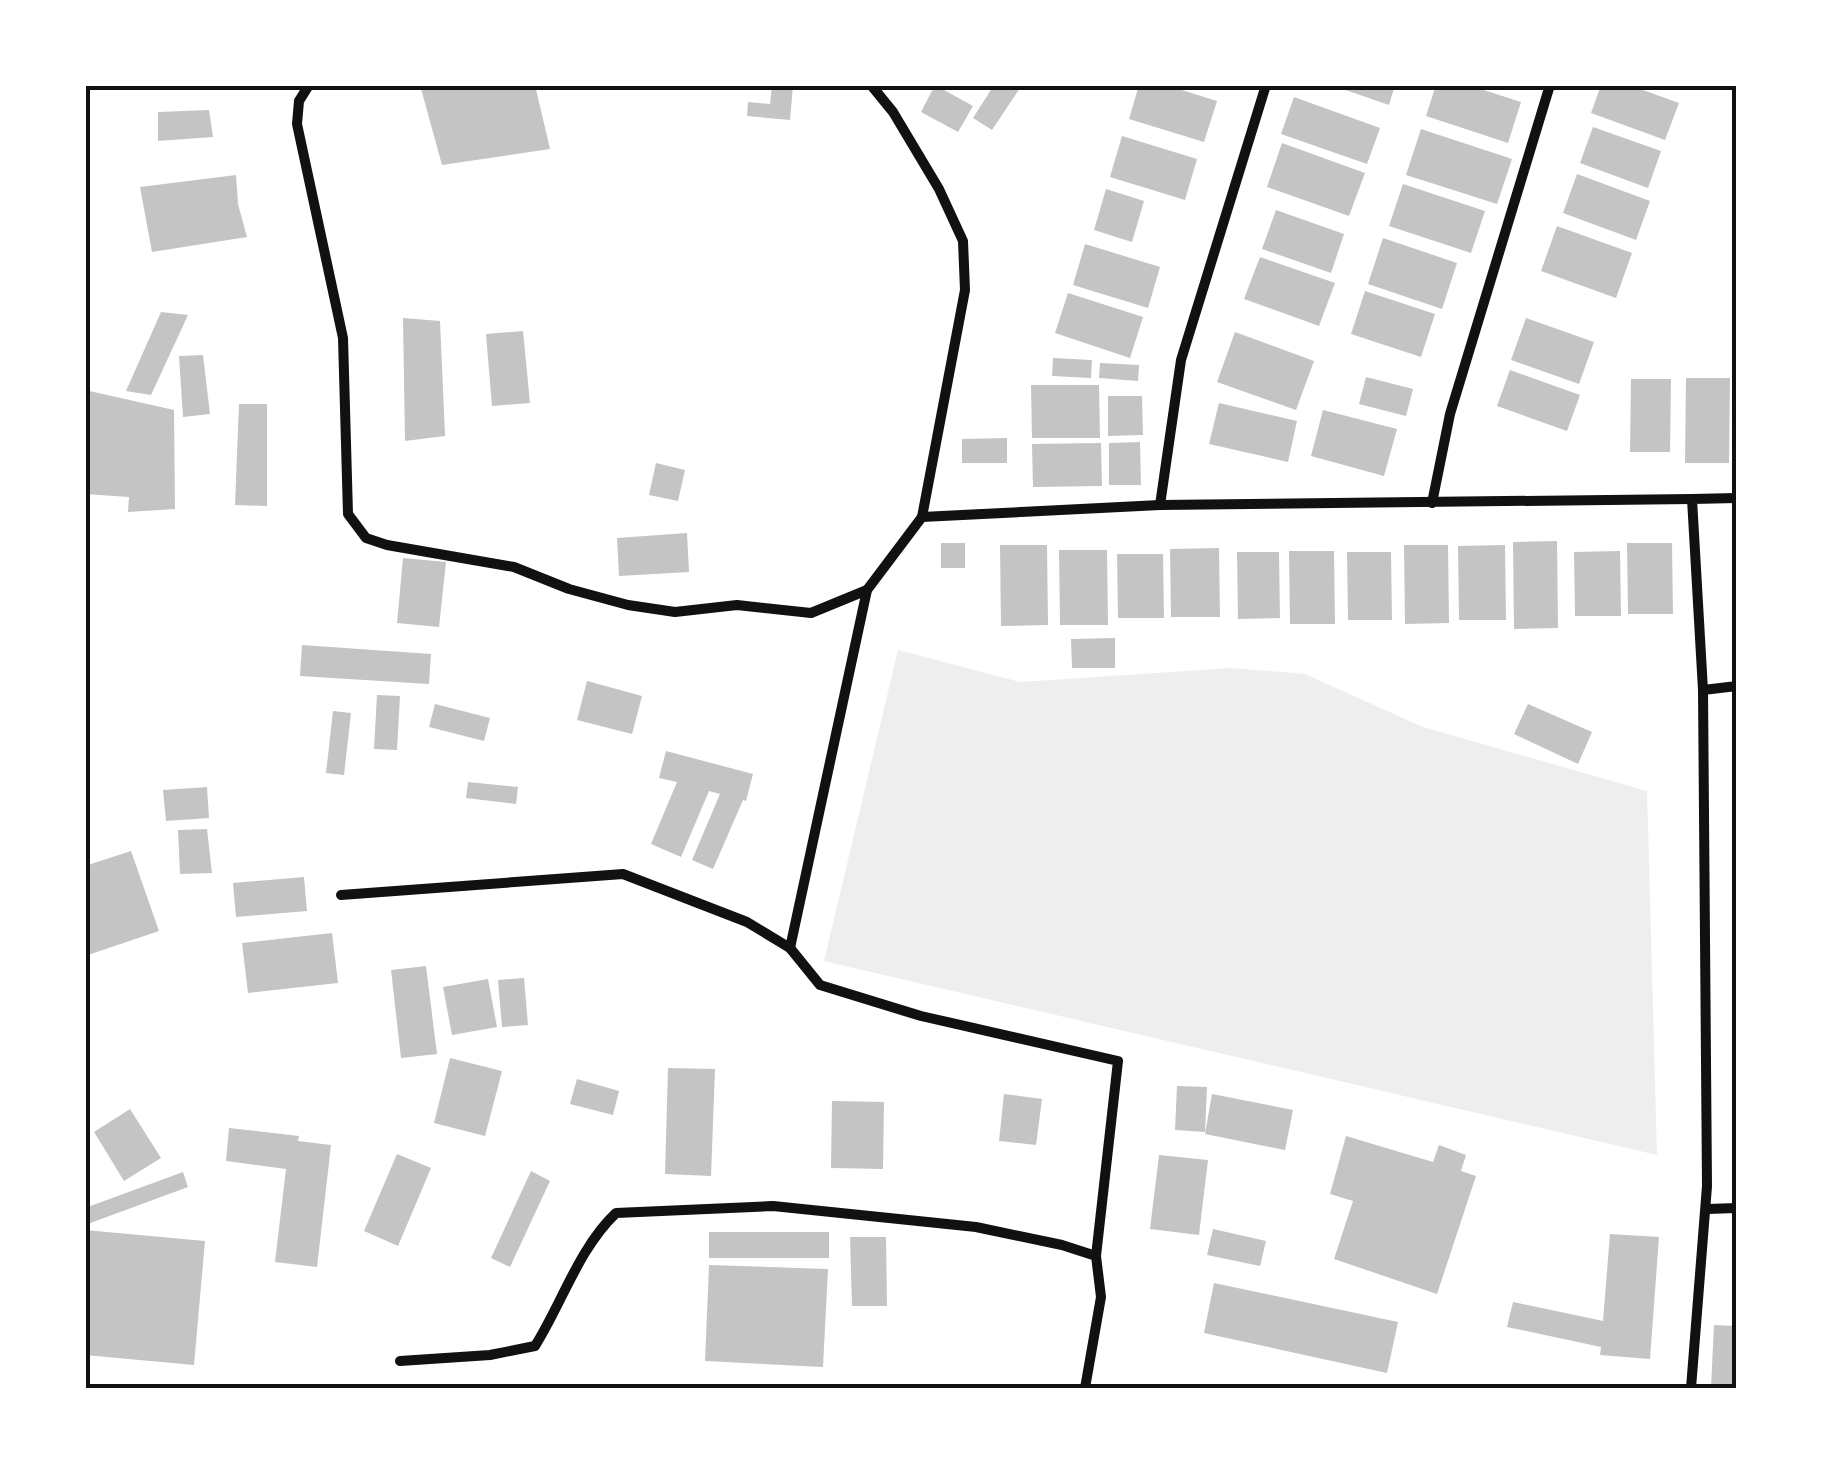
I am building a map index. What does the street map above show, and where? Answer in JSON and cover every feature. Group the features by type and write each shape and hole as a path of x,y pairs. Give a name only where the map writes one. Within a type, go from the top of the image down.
{"street":[{"path":"310,85 299,101 297,124 343,338 348,514 366,538 514,567 584,593 674,612 737,605 811,612 867,590"},
{"path":"790,948 867,590 922,517 965,290 964,241 893,112 871,85"},
{"path":"1160,505 1181,360 1266,85"},
{"path":"1432,503 1450,414 1550,85"},
{"path":"922,517 1160,505 1737,498"},
{"path":"1692,499 1703,690 1707,1209 1692,1388"},
{"path":"1703,690 1737,686"},
{"path":"342,895 623,874 746,922 790,948 820,985 838,992 921,1016 1118,1061 1096,1256 1101,1297 1086,1388"},
{"path":"400,1361 535,1346 558,1311 596,1232 616,1213 773,1206 976,1228 1096,1256"},
{"path":"1707,1209 1737,1208"}],"shaded area":[{"path":"898,650 1020,682 1232,668 1305,674 1423,727 1647,791 1657,1155 824,961"}],"building":[{"path":"420,85 535,85 550,149 442,165"},
{"path":"772,85 793,85 790,120 747,116 748,102 770,104"},
{"path":"935,85 973,106 958,132 921,112"},
{"path":"994,85 1022,85 992,130 973,118"},
{"path":"1139,85 1166,85 1217,101 1204,142 1129,119"},
{"path":"1331,85 1395,85 1389,105"},
{"path":"1436,85 1468,85 1521,102 1508,143 1426,116"},
{"path":"1601,85 1629,85 1679,103 1665,140 1591,113"},
{"path":"1294,97 1380,128 1367,164 1281,134"},
{"path":"209,110 213,137 158,141 158,112"},
{"path":"1593,127 1661,151 1648,188 1580,163"},
{"path":"1421,129 1512,159 1497,204 1406,175"},
{"path":"1122,136 1197,159 1185,200 1110,177"},
{"path":"1282,143 1365,173 1349,216 1267,187"},
{"path":"1577,174 1650,201 1636,240 1563,213"},
{"path":"236,175 238,204 247,237 152,252 140,187"},
{"path":"1403,184 1485,211 1471,253 1389,226"},
{"path":"1106,189 1144,201 1132,242 1094,230"},
{"path":"1276,210 1344,234 1331,273 1262,249"},
{"path":"1557,226 1632,253 1616,298 1541,271"},
{"path":"1383,238 1457,263 1442,309 1368,284"},
{"path":"1085,244 1160,267 1148,308 1073,285"},
{"path":"1260,257 1335,283 1319,326 1244,299"},
{"path":"1365,291 1435,314 1421,357 1351,334"},
{"path":"1068,293 1143,317 1130,358 1055,333"},
{"path":"161,312 188,315 151,395 126,391"},
{"path":"403,318 440,321 445,436 405,441"},
{"path":"1526,318 1594,342 1579,384 1511,360"},
{"path":"523,331 530,403 492,406 486,334"},
{"path":"1235,332 1314,361 1296,410 1217,382"},
{"path":"203,355 210,414 183,417 179,356"},
{"path":"1053,358 1092,360 1091,378 1052,376"},
{"path":"1100,363 1139,365 1138,381 1099,378"},
{"path":"1510,370 1580,395 1567,431 1497,406"},
{"path":"1366,377 1413,389 1406,416 1359,404"},
{"path":"1686,378 1730,378 1729,463 1685,463"},
{"path":"1631,379 1671,379 1670,452 1630,452"},
{"path":"1031,385 1099,385 1100,438 1032,438"},
{"path":"85,390 174,410 175,509 128,512 129,497 85,494"},
{"path":"1108,396 1142,396 1143,435 1108,436"},
{"path":"1219,403 1297,421 1288,462 1209,444"},
{"path":"239,404 267,404 267,506 235,505"},
{"path":"1323,410 1397,429 1384,476 1311,456"},
{"path":"1007,438 1007,463 962,463 962,439"},
{"path":"1140,442 1141,485 1109,485 1109,443"},
{"path":"1101,443 1102,486 1033,487 1032,444"},
{"path":"656,463 685,470 678,501 649,495"},
{"path":"687,533 689,572 619,576 617,538"},
{"path":"1557,541 1558,628 1514,629 1513,542"},
{"path":"941,543 965,543 965,568 941,568"},
{"path":"1627,543 1672,543 1673,614 1628,614"},
{"path":"1000,545 1047,545 1048,625 1001,626"},
{"path":"1404,545 1448,545 1449,623 1405,624"},
{"path":"1505,545 1506,620 1459,620 1458,546"},
{"path":"1219,548 1220,617 1171,617 1170,549"},
{"path":"1059,550 1107,550 1108,625 1060,625"},
{"path":"1289,551 1334,551 1335,624 1290,624"},
{"path":"1620,551 1621,616 1575,616 1574,552"},
{"path":"1237,552 1279,552 1280,618 1238,619"},
{"path":"1347,552 1391,552 1392,620 1348,620"},
{"path":"1117,554 1163,554 1164,618 1118,618"},
{"path":"403,558 446,562 439,627 397,623"},
{"path":"1115,638 1115,668 1072,668 1071,639"},
{"path":"302,645 431,654 429,684 300,676"},
{"path":"587,681 642,696 632,734 577,720"},
{"path":"377,695 400,696 397,750 374,749"},
{"path":"435,704 490,718 484,741 429,727"},
{"path":"1528,704 1592,732 1578,764 1514,734"},
{"path":"333,711 351,713 344,775 326,773"},
{"path":"666,751 753,774 746,801 743,800 713,869 692,860 720,794 709,791 681,857 651,844 677,782 659,778"},
{"path":"468,782 518,787 516,804 466,798"},
{"path":"207,787 209,818 166,821 163,790"},
{"path":"207,829 212,873 180,874 178,830"},
{"path":"131,851 159,931 85,956 85,866"},
{"path":"304,877 307,911 236,917 233,883"},
{"path":"332,933 338,983 248,993 242,943"},
{"path":"426,966 437,1054 401,1058 391,970"},
{"path":"524,978 528,1025 502,1027 498,980"},
{"path":"488,979 497,1027 452,1035 443,987"},
{"path":"450,1058 502,1071 485,1136 434,1123"},
{"path":"668,1068 715,1069 711,1176 665,1174"},
{"path":"577,1079 619,1091 613,1115 570,1104"},
{"path":"1177,1086 1207,1087 1205,1132 1175,1130"},
{"path":"1004,1094 1042,1099 1036,1145 999,1141"},
{"path":"1212,1094 1293,1110 1285,1150 1205,1134"},
{"path":"832,1101 884,1102 883,1169 831,1168"},
{"path":"130,1109 161,1158 124,1181 94,1132"},
{"path":"229,1128 299,1136 298,1141 331,1145 317,1267 275,1262 286,1169 226,1161"},
{"path":"1346,1136 1433,1162 1439,1145 1466,1155 1461,1171 1476,1176 1437,1294 1334,1259 1353,1201 1330,1194"},
{"path":"397,1154 431,1168 398,1246 364,1231"},
{"path":"1159,1155 1208,1160 1199,1235 1150,1229"},
{"path":"531,1171 550,1181 510,1267 491,1258"},
{"path":"183,1172 188,1187 85,1225 85,1208"},
{"path":"1213,1229 1266,1241 1260,1266 1207,1255"},
{"path":"85,1230 205,1241 194,1365 85,1355"},
{"path":"709,1232 829,1232 829,1258 709,1258"},
{"path":"1610,1234 1659,1237 1650,1359 1600,1355 1601,1347 1507,1327 1513,1302 1603,1321"},
{"path":"850,1237 886,1237 887,1306 852,1306"},
{"path":"709,1265 828,1269 823,1367 705,1361"},
{"path":"1214,1283 1398,1322 1387,1373 1204,1333"},
{"path":"1714,1325 1737,1326 1737,1388 1711,1388"}]}
